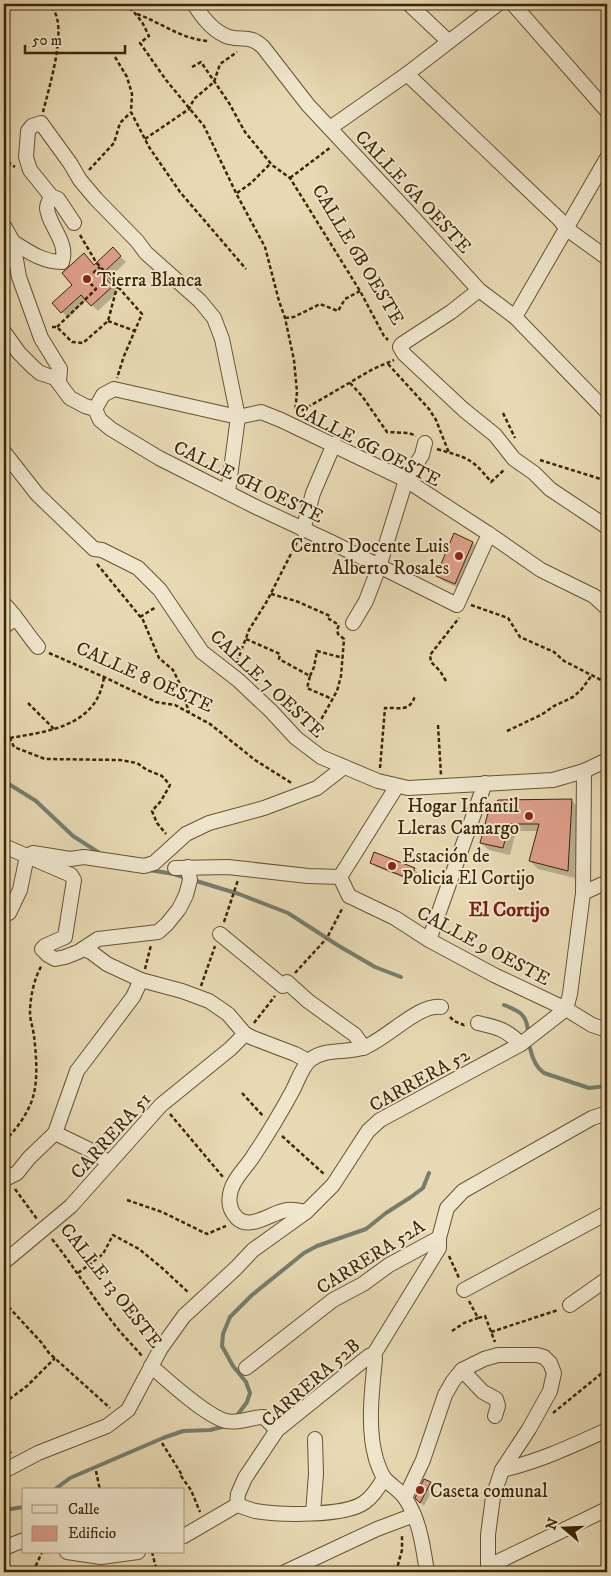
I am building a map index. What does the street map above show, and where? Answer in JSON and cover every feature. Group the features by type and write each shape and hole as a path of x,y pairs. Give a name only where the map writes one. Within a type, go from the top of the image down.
{"street":[{"path":"194,4 211,26 229,37 255,40"},
{"path":"410,4 448,41"},
{"path":"330,128 407,74 498,4"},
{"path":"513,4 607,111"},
{"name":"CALLE 6A OESTE","path":"255,40 308,105 479,290 515,317 607,412"},
{"path":"407,74 559,219 567,229 607,258"},
{"path":"74,223 58,199 51,196 30,170 26,157 26,140 28,132 36,125 70,163 80,180 146,253 200,301 214,318 222,339 238,417 228,492"},
{"path":"515,317 607,158"},
{"path":"4,226 13,242 30,254 44,260 62,262 65,255 58,232 47,209 51,196"},
{"path":"13,242 10,258 19,277 41,338 60,368 59,382"},
{"path":"479,290 402,351 464,410 495,435 514,459 529,469 550,489 607,527"},
{"path":"4,332 32,367 40,373 55,378 70,398 85,406 95,408 103,395 114,388"},
{"name":"CALLE 6G OESTE","path":"114,388 238,417 261,412 334,444 406,480 541,570 594,596 607,608"},
{"name":"CALLE 6H OESTE","path":"95,408 100,420 111,430 159,458 303,530 330,541 461,608"},
{"path":"346,624 366,601 380,567 406,480 422,455 425,443"},
{"path":"303,530 313,493 334,444"},
{"name":"CALLE 7 OESTE","path":"4,452 37,494 94,549 102,550 138,568 160,590 202,652 271,711 296,738 322,757 378,782 408,788 553,780 584,771 607,760"},
{"path":"461,608 489,534"},
{"path":"4,604 8,621 26,633 38,647"},
{"path":"27,856 33,853 70,859 84,857 144,866 154,863 186,834 209,823 264,808 303,794 317,788 344,767"},
{"path":"566,1010 570,994 583,893 584,771"},
{"path":"429,940 485,783"},
{"path":"340,877 397,786"},
{"path":"4,846 71,875 74,880 64,937 45,946 45,952 55,959 83,949 98,939 158,932 179,909 186,895 190,880 181,868 228,867 308,876 340,877"},
{"path":"9,913 20,890 27,856"},
{"path":"340,877 349,896"},
{"path":"583,893 607,882"},
{"name":"CALLE 9 OESTE","path":"349,896 395,918 429,940 494,975 566,1010 592,1025 607,1030"},
{"path":"220,934 355,1035 364,1048"},
{"path":"83,949 91,952 107,964 141,980 182,991 209,1001 228,1014 245,1034 308,1061"},
{"path":"6,1177 17,1174 28,1158 55,1132 77,1071 133,997 141,980"},
{"path":"306,1212 285,1210 248,1222 238,1219 231,1210 229,1201 234,1184 272,1126 308,1061 320,1053 364,1048 431,1006 441,1007"},
{"name":"CARRERA 52","path":"4,1471 38,1453 107,1426 121,1417 128,1410 160,1348 184,1316 253,1250 306,1212 333,1185 368,1131 380,1120 521,1044 566,1010"},
{"path":"478,1023 508,1032 521,1044"},
{"name":"CARRERA 51","path":"4,1262 71,1206 162,1105 230,1049 245,1034"},
{"name":"CARRERA 52A","path":"246,1368 333,1300 363,1284 389,1265 439,1238 447,1208 463,1191 592,1118 607,1113"},
{"path":"55,1132 90,1150 109,1163"},
{"path":"464,1290 607,1213"},
{"name":"CARRERA 52B","path":"237,1504 238,1494 245,1478 277,1430 368,1356 374,1354 439,1248 439,1238"},
{"path":"570,1305 607,1279"},
{"path":"374,1354 372,1444 376,1460 384,1478 405,1498"},
{"path":"427,1572 421,1537 407,1518 405,1498 423,1460 445,1395 462,1370 484,1359 498,1355 537,1355 544,1357 550,1362 554,1373 550,1391 529,1429 502,1470 493,1498 488,1534 489,1569 607,1509"},
{"name":"CALLE 13 OESTE","path":"151,1366 194,1402 224,1420 238,1422 256,1417 264,1417 277,1430"},
{"path":"462,1370 483,1392 496,1399 498,1406 495,1416"},
{"path":"502,1470 550,1456 607,1430"},
{"path":"313,1513 316,1474 315,1439"},
{"path":"185,1535 237,1504 255,1510 334,1513 364,1503 371,1497 384,1478"},
{"path":"291,1571 377,1529 407,1518"},
{"path":"4,1548 22,1541"},
{"path":"81,1554 101,1557 128,1554"}],"path":[{"path":"36,125 54,74 58,39 57,18 50,4"},
{"path":"124,4 142,22 149,36 140,42 166,80 204,126 265,247 278,301 285,318 294,360 296,384 295,415 314,402 350,384 373,369 388,364 402,351"},
{"path":"135,14 155,20 162,27 188,38 210,41 229,37"},
{"path":"145,139 189,109 194,99 214,82 220,64 255,40"},
{"path":"116,57 127,77 132,94 131,112 148,147 180,192 246,268"},
{"name":"CALLE 6B OESTE","path":"192,67 201,62 229,103 245,132 271,163 290,178 360,291 384,336 402,351"},
{"path":"80,180 114,143 120,123 131,112"},
{"path":"290,178 341,139"},
{"path":"237,193 251,183 271,163"},
{"path":"74,223 100,267 142,314 124,356 114,388"},
{"path":"38,328 58,327 96,289 86,279 100,267"},
{"path":"58,327 72,342 78,344 88,340 108,321 117,286"},
{"path":"285,318 294,317 320,304 338,311 344,299 360,291"},
{"path":"108,321 135,331"},
{"path":"388,364 429,409 436,420 449,453"},
{"path":"229,674 240,656 249,630 271,594 303,530"},
{"path":"94,549 96,563 140,616 159,658 173,670 182,688 189,713"},
{"path":"271,594 296,601 330,616 329,619 346,624"},
{"path":"140,616 167,600"},
{"path":"446,681 440,671 430,662 430,656 461,608 470,605 508,618 520,637 554,652 564,661 607,683"},
{"path":"307,746 337,691 341,676 344,639 338,634 337,630 346,624"},
{"path":"246,638 280,654 279,659 310,676"},
{"name":"CALLE 8 OESTE","path":"38,647 53,656 104,677 156,702 175,705 210,724 255,760 290,781 303,794"},
{"path":"332,699 307,688 310,676 317,651 343,658"},
{"path":"507,731 541,715 572,697 582,690 592,675"},
{"path":"10,738 55,730 70,724 94,702 104,677"},
{"path":"378,782 385,708 400,710 408,708 414,701 415,696"},
{"path":"28,703 55,730"},
{"path":"438,726 442,786"},
{"path":"4,734 10,738 14,747 45,759 120,760 137,763 147,770 162,776 170,785 161,801 152,811 157,823 175,844"},
{"path":"328,936 349,896"},
{"path":"141,980 149,956 152,934"},
{"path":"4,1141 23,1118 34,1094 36,1069 30,1013 34,983 45,952"},
{"path":"441,1007 454,1021 464,1025 471,1022 478,1023"},
{"path":"242,1093 272,1126 333,1185"},
{"path":"162,1105 234,1184"},
{"name":"CALLE 13 OESTE","path":"6,1177 115,1326 151,1366"},
{"path":"127,1200 162,1212 207,1234 238,1219"},
{"path":"78,1273 103,1254 113,1235 138,1249 161,1267 187,1290 197,1305"},
{"path":"4,1302 55,1358 121,1417"},
{"path":"491,1332 570,1305"},
{"path":"452,1331 464,1323 478,1318"},
{"path":"4,1403 27,1386 55,1358"},
{"path":"548,1418 607,1369"},
{"path":"162,1443 191,1490 204,1525"},
{"path":"96,1471 100,1488"},
{"path":"396,1572 407,1518"},
{"path":"33,1572 41,1554"},
{"path":"152,1554 157,1572"}],"building":[{"name":"Tierra Blanca","path":"113,247 121,256 102,274 113,286 91,306 81,295 61,313 52,303 72,285 62,273 84,253 94,265"},
{"path":"454,533 473,542 455,584 436,576"},
{"name":"Hogar Infantil Lleras Camargo","path":"572,799 568,871 529,861 539,824 509,824 503,848 480,843 489,809 498,800"},
{"name":"Estación de Policia El Cortijo","path":"374,852 415,868 410,879 370,863"},
{"path":"424,1479 431,1482 420,1503 415,1498"}],"waterway":[{"path":"4,781 36,801 73,836 101,854"},
{"path":"149,870 186,878"},
{"path":"193,880 239,894 288,913 375,967 401,977"},
{"path":"504,1005 514,1009 524,1017 528,1032"},
{"path":"530,1048 536,1065 544,1073 589,1088 607,1086"},
{"path":"236,1417 247,1402 250,1393 246,1382 233,1366 222,1346 223,1334 230,1317 252,1295 304,1253 317,1246 366,1229 411,1197 423,1188 429,1173"},
{"path":"57,1488 70,1478 163,1438 183,1431 210,1430 226,1426"},
{"path":"4,1510 22,1507"}],"place":[{"name":"Tierra Blanca","path":"87,279"},
{"name":"Centro Docente Luis Alberto Rosales","path":"459,556"},
{"name":"Hogar Infantil Lleras Camargo","path":"529,816"},
{"name":"Estación de Policia El Cortijo","path":"392,866"},
{"name":"Caseta comunal","path":"420,1490"}],"district":[{"name":"El Cortijo","path":"509,909"}]}
